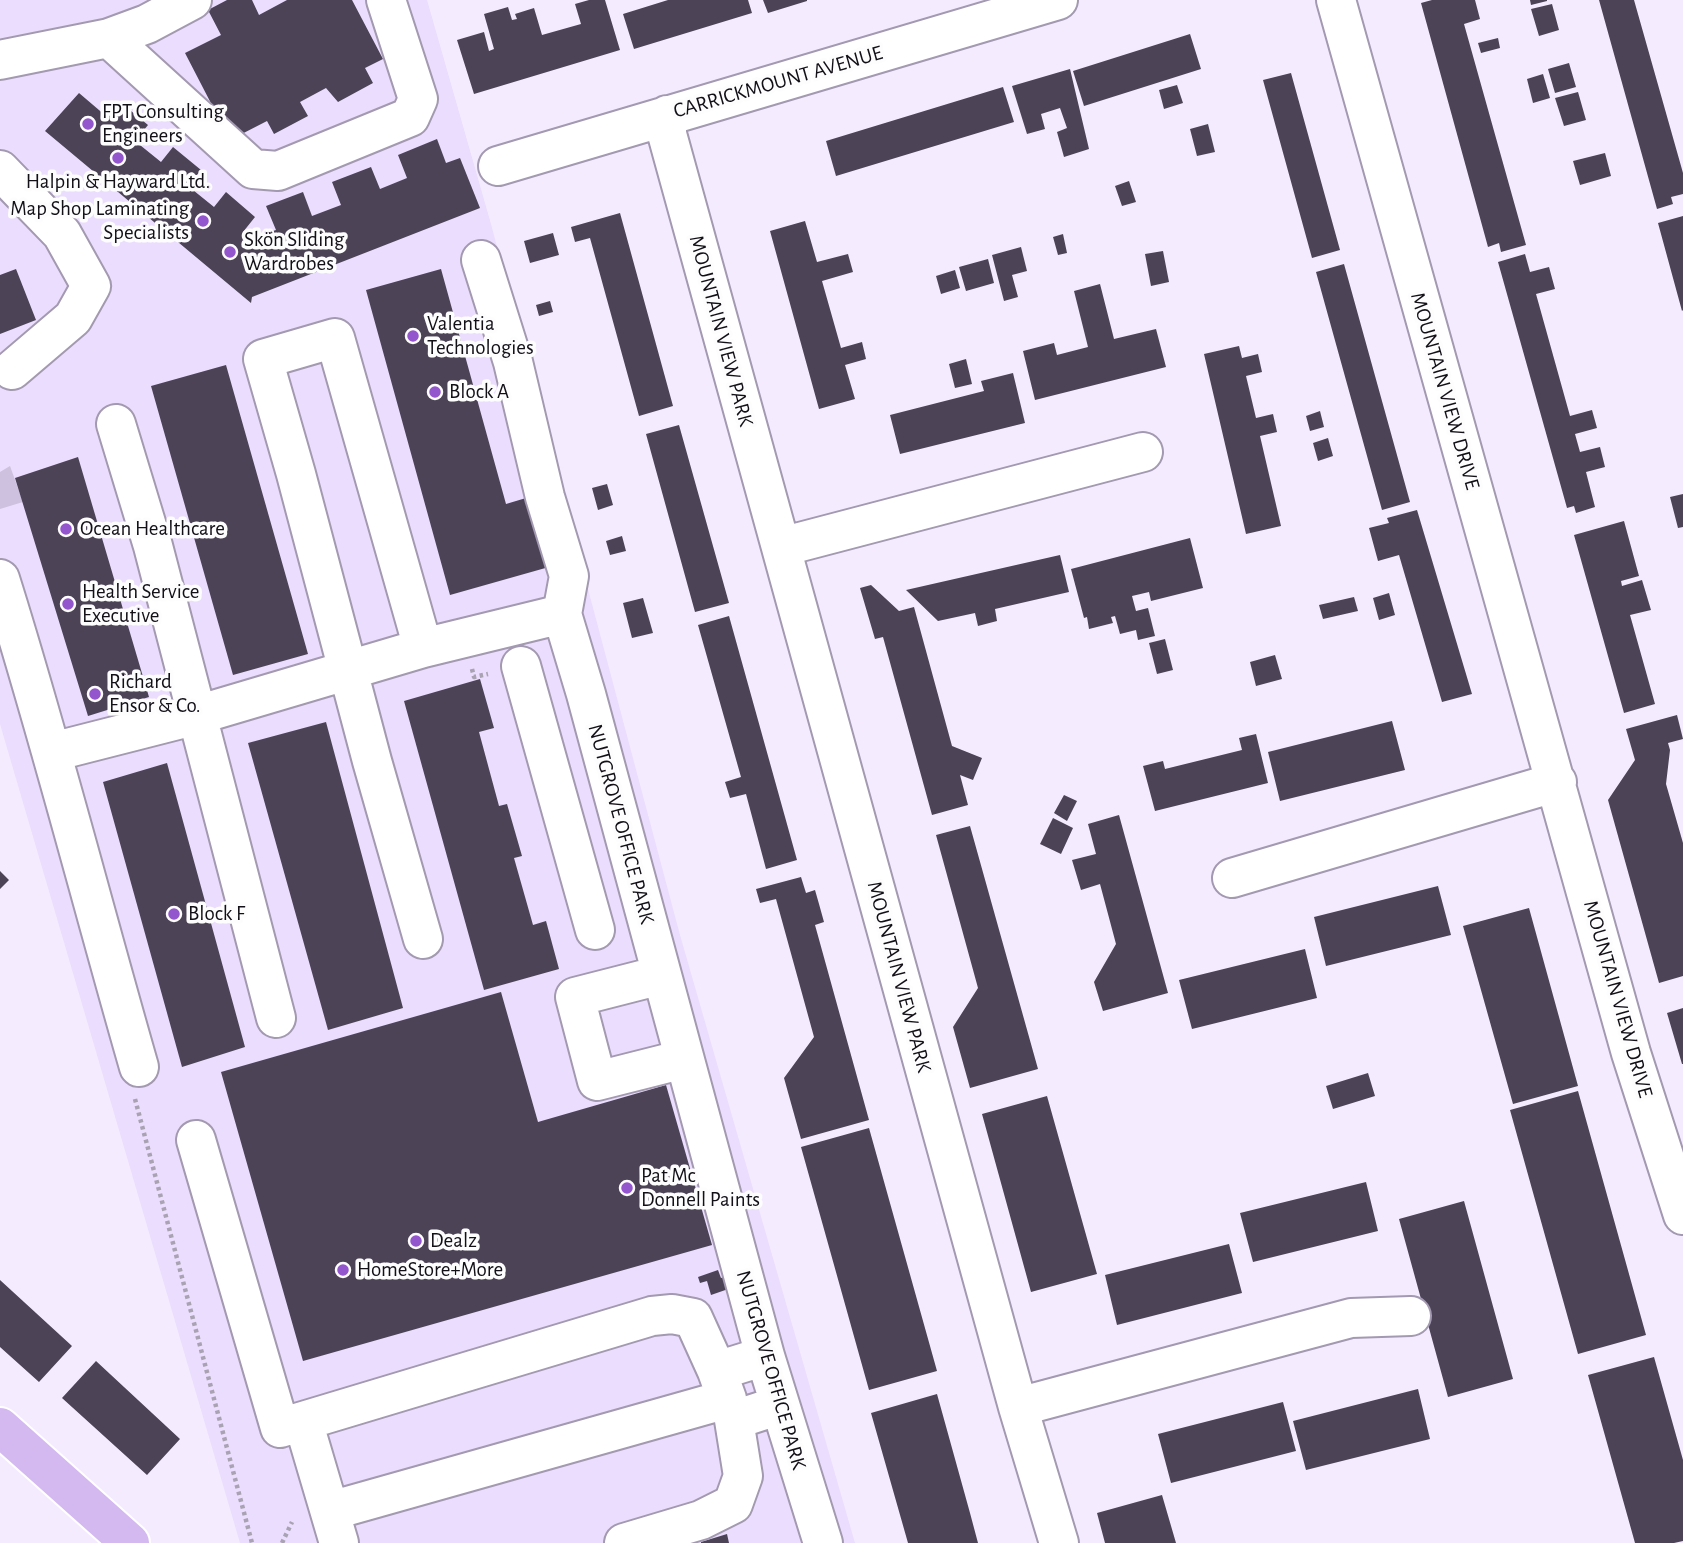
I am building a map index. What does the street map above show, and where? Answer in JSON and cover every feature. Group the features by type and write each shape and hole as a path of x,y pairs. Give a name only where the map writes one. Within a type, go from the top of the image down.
{"main road":[{"path":"0,1427 130,1543"}],"street":[{"path":"0,60 109,38 147,24 192,0"},
{"path":"109,38 253,169 278,171 410,117 418,99 386,0"},
{"name":"CARRICKMOUNT AVENUE","path":"498,166 1058,0"},
{"name":"MOUNTAIN VIEW DRIVE","path":"1336,0 1631,1053 1683,1215"},
{"name":"MOUNTAIN VIEW PARK","path":"667,115 667,134 780,547 1018,1407 1059,1543"},
{"path":"0,170 62,234 91,286 73,318 12,370"},
{"path":"52,752 197,715 423,648 562,614 569,576 545,497 513,362 481,260"},
{"path":"423,648 335,338 263,359 423,939"},
{"path":"116,424 153,546 275,1018"},
{"path":"780,547 1143,452"},
{"path":"0,579 52,752 136,1078"},
{"name":"NUTGROVE OFFICE PARK","path":"562,614 765,1356 822,1543"},
{"path":"521,666 595,930"},
{"path":"1232,878 1557,782"},
{"path":"559,804 611,791"},
{"path":"661,975 575,997 597,1081 684,1059"},
{"path":"196,1140 280,1427 652,1315 672,1314 693,1318 726,1397 743,1476 733,1504 701,1520 624,1543"},
{"path":"1018,1407 1351,1318 1411,1316"},
{"path":"726,1397 765,1356"},
{"path":"303,1421 335,1527 726,1397 780,1405"}],"path":[{"path":"136,1078 252,1543"},
{"path":"282,1543 292,1522"}],"shaded area":[{"path":"0,0 427,0 491,224 680,935 855,1543 240,1543 0,724"},
{"path":"10,466 23,502 0,509 0,472"}],"building":[{"path":"227,0 252,0 259,15 287,0 352,0 383,59 365,68 373,83 338,102 326,88 300,102 308,116 274,134 267,121 230,140 185,53 221,35 208,10"},
{"path":"589,0 605,0 620,50 474,94 457,40 484,32 489,51 494,49 484,14 508,7 512,20 517,19 515,14 534,8 542,35 581,24 575,4"},
{"path":"668,0 748,0 752,13 634,49 623,14"},
{"path":"763,0 807,0 807,1 768,13"},
{"path":"1432,0 1475,0 1480,19 1464,24 1526,245 1501,252 1499,243 1488,247 1421,3"},
{"path":"1530,0 1547,0 1547,1 1531,5"},
{"path":"1599,0 1634,0 1683,173 1683,194 1671,197 1673,204 1657,209"},
{"path":"1552,4 1559,30 1539,36 1531,9"},
{"path":"1190,34 1201,69 1084,106 1073,71"},
{"path":"1498,38 1500,48 1481,53 1478,43"},
{"path":"1569,63 1576,87 1555,93 1548,69"},
{"path":"1070,69 1089,149 1064,157 1057,132 1067,128 1060,108 1041,114 1045,129 1027,134 1012,86"},
{"path":"1291,73 1340,250 1312,258 1263,80"},
{"path":"1543,74 1550,98 1533,103 1527,79"},
{"path":"1177,85 1183,103 1164,109 1159,90"},
{"path":"1003,87 1014,122 836,176 826,141"},
{"path":"1578,92 1586,120 1564,126 1555,98"},
{"path":"79,93 106,116 119,101 148,125 135,141 161,162 173,147 201,170 188,186 214,207 226,192 255,217 243,232 262,247 261,235 276,230 266,206 303,192 312,216 341,205 332,182 371,167 380,189 407,178 398,155 437,139 446,163 460,158 480,208 252,297 251,303 45,131"},
{"path":"1208,124 1215,152 1197,156 1190,129"},
{"path":"1605,153 1611,176 1580,185 1573,161"},
{"path":"1129,181 1136,202 1122,206 1115,186"},
{"path":"620,213 673,406 639,416 590,238 575,242 571,227"},
{"path":"1683,216 1683,310 1682,311 1658,223"},
{"path":"805,221 817,262 848,254 853,272 822,281 841,348 862,342 866,359 845,365 855,399 819,409 770,231"},
{"path":"553,233 559,255 530,263 524,241"},
{"path":"1063,234 1067,253 1058,255 1053,237"},
{"path":"1021,247 1027,271 1012,275 1018,297 1004,301 992,255"},
{"path":"1163,251 1169,282 1151,286 1145,254"},
{"path":"1525,254 1530,272 1549,267 1555,289 1536,294 1570,416 1592,410 1597,428 1575,434 1580,452 1600,447 1605,467 1586,472 1595,507 1576,513 1574,506 1567,508 1498,262"},
{"path":"988,259 994,283 966,291 959,267"},
{"path":"1344,264 1410,502 1382,510 1316,272"},
{"path":"16,269 36,320 0,334 0,275"},
{"name":"Block A","path":"441,269 506,504 536,495 556,565 450,595 366,290"},
{"path":"955,270 960,288 941,294 936,276"},
{"path":"1100,284 1114,339 1156,329 1166,367 1035,400 1023,351 1054,343 1057,355 1088,347 1074,291"},
{"path":"550,301 553,312 539,316 536,305"},
{"path":"1239,346 1242,358 1258,354 1262,372 1246,376 1256,418 1273,414 1277,432 1260,436 1281,526 1246,534 1204,354"},
{"path":"966,359 972,384 955,388 949,364"},
{"path":"226,365 308,654 233,675 151,386"},
{"path":"1013,373 1025,423 900,454 890,415 984,391 981,381"},
{"path":"1320,411 1324,427 1310,431 1306,416"},
{"path":"679,425 729,603 695,612 646,434"},
{"path":"1328,438 1333,456 1318,461 1313,443"},
{"path":"78,457 149,697 88,716 15,478"},
{"path":"607,484 613,505 598,510 592,488"},
{"path":"1683,494 1683,527 1678,528 1670,497"},
{"path":"1417,510 1472,694 1442,702 1399,555 1378,561 1369,528 1389,523 1387,518"},
{"path":"1624,521 1639,576 1621,581 1622,586 1642,580 1651,610 1630,615 1655,704 1624,713 1574,535"},
{"path":"622,536 626,551 610,555 606,541"},
{"path":"1190,538 1203,588 1151,601 1149,592 1132,596 1136,611 1148,608 1155,636 1138,640 1136,630 1120,634 1115,616 1111,617 1113,623 1089,629 1071,569"},
{"path":"1060,555 1069,592 995,609 997,621 978,626 975,613 938,621 906,590"},
{"path":"871,585 899,611 914,607 952,746 982,758 973,780 960,775 968,805 932,815 883,637 875,639 860,588"},
{"path":"1389,593 1395,615 1379,620 1373,598"},
{"path":"1354,597 1358,611 1323,619 1319,605"},
{"path":"643,598 653,633 632,638 623,603"},
{"path":"729,616 797,860 766,869 746,794 730,798 725,782 741,777 698,625"},
{"path":"1165,639 1173,670 1157,674 1149,643"},
{"path":"1275,655 1282,679 1256,686 1250,662"},
{"path":"480,679 494,728 479,732 499,806 507,804 522,856 514,858 533,925 546,921 559,969 484,990 404,701"},
{"path":"1677,715 1683,739 1668,743 1670,750 1666,784 1683,843 1683,976 1659,983 1608,800 1635,760 1626,729"},
{"path":"1392,721 1405,770 1280,801 1268,752"},
{"path":"326,722 403,1008 328,1030 248,743"},
{"path":"1256,734 1268,783 1155,811 1143,766 1163,761 1165,769 1242,750 1239,738"},
{"name":"Block F","path":"167,763 245,1047 182,1067 103,782"},
{"path":"1064,795 1077,801 1067,821 1054,813"},
{"path":"1119,815 1168,993 1103,1011 1094,982 1116,944 1100,884 1081,890 1072,860 1096,854 1088,824"},
{"path":"1053,818 1073,828 1061,854 1040,844"},
{"path":"970,826 1038,1069 970,1088 953,1027 978,988 936,835"},
{"path":"0,871 9,880 0,889"},
{"path":"801,877 806,893 815,890 819,904 824,922 815,925 869,1120 801,1139 784,1078 814,1037 776,899 760,903 756,889"},
{"path":"1438,886 1451,935 1326,966 1314,917"},
{"path":"1529,908 1578,1086 1513,1104 1463,926"},
{"path":"1305,949 1317,998 1192,1029 1179,980"},
{"path":"501,992 538,1122 666,1085 712,1245 303,1361 221,1072"},
{"path":"1683,1008 1683,1064 1682,1064 1667,1013"},
{"path":"1368,1073 1375,1096 1333,1109 1326,1086"},
{"path":"1578,1091 1646,1335 1578,1354 1510,1110"},
{"path":"1047,1096 1097,1274 1031,1292 982,1114"},
{"path":"869,1128 937,1371 869,1390 801,1147"},
{"path":"1366,1182 1378,1231 1253,1262 1240,1213"},
{"path":"1464,1201 1513,1379 1448,1397 1399,1219"},
{"path":"1229,1244 1242,1293 1117,1325 1105,1275"},
{"path":"718,1270 721,1278 730,1275 734,1287 711,1295 707,1281 700,1283 698,1277"},
{"path":"0,1280 72,1346 39,1382 0,1347"},
{"path":"1654,1357 1683,1460 1683,1541 1674,1543 1635,1543 1588,1375"},
{"path":"96,1361 180,1439 147,1475 62,1398"},
{"path":"1418,1389 1430,1439 1306,1470 1293,1421"},
{"path":"937,1394 978,1543 908,1543 871,1413"},
{"path":"1283,1402 1296,1451 1171,1483 1158,1434"},
{"path":"1162,1495 1176,1543 1105,1543 1097,1513"},
{"path":"727,1534 729,1543 701,1543 701,1542"}],"place":[{"name":"FPT Consulting Engineers","path":"88,124"},
{"name":"Halpin & Hayward Ltd.","path":"118,158"},
{"name":"Map Shop Laminating Specialists","path":"203,221"},
{"name":"Skön Sliding Wardrobes","path":"230,252"},
{"name":"Valentia Technologies","path":"413,336"},
{"name":"Block A","path":"435,392"},
{"name":"Ocean Healthcare","path":"66,529"},
{"name":"Health Service Executive","path":"68,604"},
{"name":"Richard Ensor & Co.","path":"95,694"},
{"name":"Block F","path":"174,914"},
{"name":"Pat Mc Donnell Paints","path":"627,1188"},
{"name":"Dealz","path":"416,1241"},
{"name":"HomeStore+More","path":"343,1270"}]}
